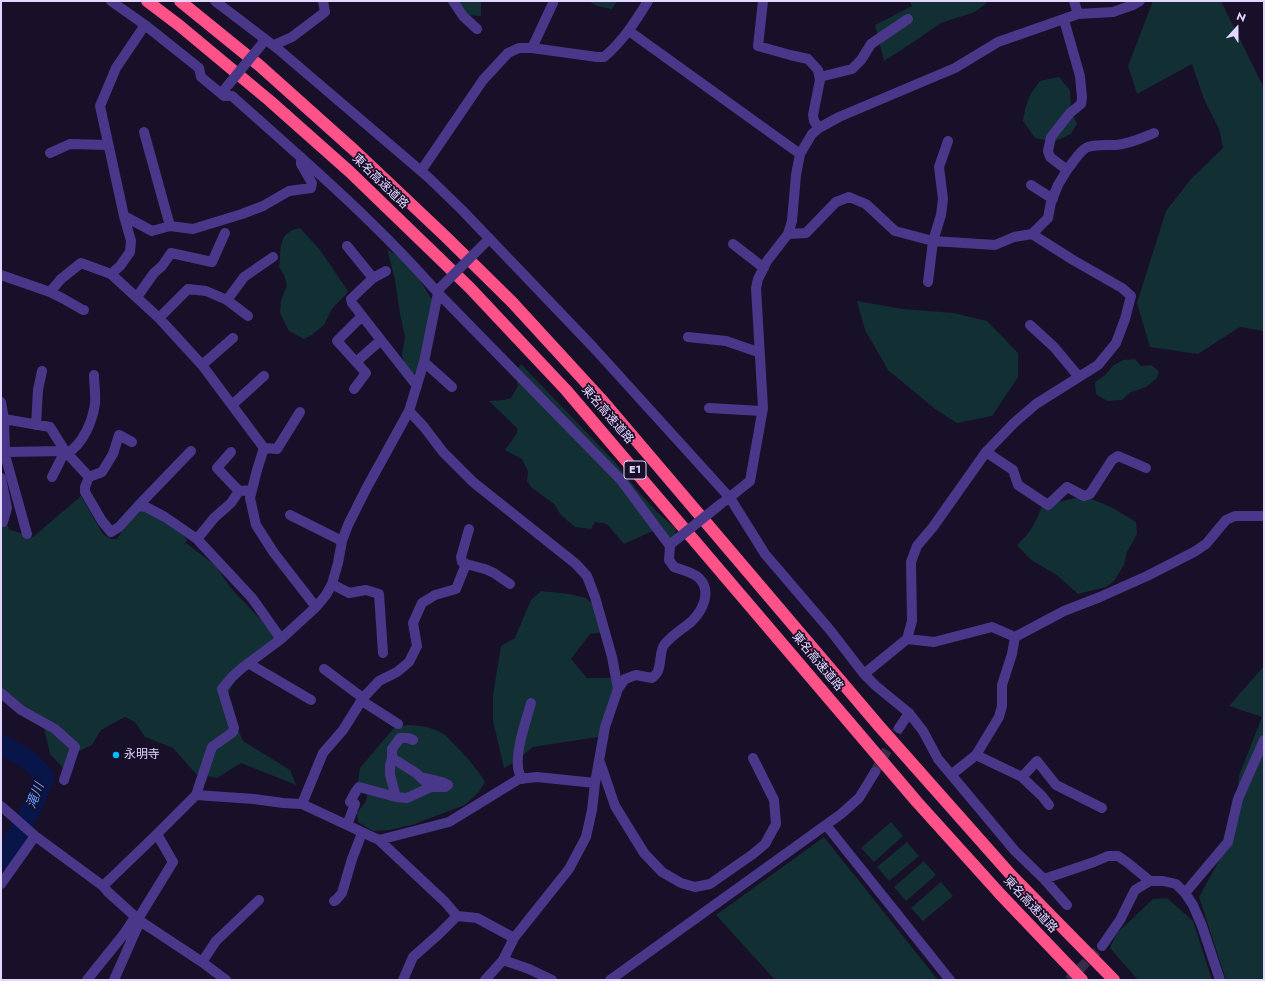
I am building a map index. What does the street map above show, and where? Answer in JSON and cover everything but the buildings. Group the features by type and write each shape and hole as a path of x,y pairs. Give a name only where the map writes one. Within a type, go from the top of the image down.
{"highway":[{"name":"東名高速道路","path":"147,1 180,26 270,101 350,172 480,299 566,390 917,802 1001,895 1082,980"},
{"name":"東名高速道路","path":"180,1 260,66 355,151 512,302 601,399 879,726 1011,875 1114,980"}],"street":[{"path":"112,1 199,68 201,78 224,96 232,96 328,181 439,290 622,480 671,545"},
{"path":"215,1 274,45 421,171 462,210 487,241 593,347 726,501 765,554 830,630 864,674 876,686 909,713 923,731 938,759 951,775 1015,851 1044,879 1067,905"},
{"path":"274,45 292,37 325,12 323,1"},
{"path":"453,1 463,16 477,29"},
{"path":"421,171 482,80 508,53 519,48 532,48 604,57 616,47 629,31 648,1"},
{"path":"763,1 758,46 808,59 818,70 820,80 813,115 814,121 818,128"},
{"path":"1074,1 1078,14"},
{"path":"485,980 503,960 514,938 569,869 586,837 592,810 595,783 605,727 618,689 625,678 636,675 652,678 658,672 662,646 692,621 704,605 706,588 699,578 687,571 674,567 669,560 671,545 750,481 762,410 756,288 758,279 764,268 788,234 792,221 796,175 800,154 812,134 818,128 839,117 955,68 998,42 1078,14 1113,12 1140,1"},
{"path":"532,48 553,4"},
{"path":"820,77 852,69 861,60 870,44 908,19"},
{"path":"1064,20 1080,76 1082,98 1081,104 1070,113 1051,137 1048,151 1050,157 1067,170"},
{"path":"111,274 120,266 130,252 131,241 124,216 100,106 116,68 145,25"},
{"path":"629,31 800,154"},
{"path":"224,90 262,44"},
{"path":"144,132 170,226"},
{"path":"788,234 806,233 836,202 849,197 866,204 895,231 933,241 995,244 1014,237 1032,234 1048,218 1052,199 1058,185 1076,158 1087,147 1117,145 1154,133"},
{"path":"928,282 933,241 941,215 943,199 939,167 948,141"},
{"path":"50,153 70,144 108,145"},
{"path":"124,216 152,231 170,226 193,229 242,214 263,206 289,191 311,188 312,183 301,164 301,156"},
{"path":"1031,185 1052,199"},
{"path":"137,297 154,273 162,266 171,253 212,262 225,233"},
{"path":"864,674 907,639 912,621 911,562 917,546 933,527 986,452 1014,423 1036,404 1098,365 1116,344 1131,296 1122,288 1072,260 1032,234"},
{"path":"103,886 196,794 212,747 233,732 234,728 222,689 232,677 248,663 281,639 316,607 326,595 332,584 342,541 366,489 409,411 424,362 439,290 487,241"},
{"path":"733,244 764,268"},
{"path":"347,246 373,278"},
{"path":"227,300 244,277 273,257"},
{"path":"50,292 61,279 81,263 111,274 159,318 202,365 264,448 276,449 300,412"},
{"path":"386,271 373,278 351,299 352,303 417,386"},
{"path":"1,275 50,292 84,310"},
{"path":"159,318 188,289 206,291 227,300 248,316"},
{"path":"354,389 366,373 337,341 362,316"},
{"path":"1030,325 1054,347 1079,377"},
{"path":"688,337 726,341 755,352 759,351"},
{"path":"202,365 233,338"},
{"path":"356,362 381,340"},
{"path":"424,362 452,387"},
{"path":"36,425 38,390 42,371"},
{"path":"5,452 67,452 75,448 84,435 93,416 95,403 94,375"},
{"path":"232,405 264,376"},
{"path":"1,402 5,452 27,534"},
{"path":"709,408 762,410"},
{"path":"409,411 424,427 443,452 473,482 576,564 587,576 595,597 612,657 618,689"},
{"path":"3,421 50,427 67,452 89,477"},
{"path":"132,442 119,435 114,454 102,472 89,477 84,487 85,492 102,521 111,532 119,527 191,451"},
{"path":"264,448 250,498 256,525 274,554 316,607"},
{"path":"52,476 67,452"},
{"path":"231,452 217,468 239,490 252,490"},
{"path":"986,452 1013,470 1018,485 1048,505 1067,487 1084,496 1090,494 1112,460 1118,456 1146,468"},
{"path":"1,478 7,508 3,522 1,522"},
{"path":"197,539 214,518 231,503 239,490"},
{"path":"138,506 146,507 165,517 197,539 252,598 281,639"},
{"path":"290,515 342,541"},
{"path":"951,775 976,755 999,717 1002,706 1002,685 1016,637 1064,611 1147,576 1194,552 1206,544 1226,520 1235,516 1264,516"},
{"path":"470,529 461,557 462,562 494,573 510,584"},
{"path":"302,804 323,753 343,730 362,700 379,681 396,672 410,662 417,646 413,622 422,603 436,595 456,589 466,564"},
{"path":"332,584 349,593 366,590 379,594 383,653"},
{"path":"907,639 934,642 992,627 1016,637"},
{"path":"248,663 311,700"},
{"path":"324,669 362,700 398,724"},
{"path":"1,693 21,710 55,729 74,747 64,780"},
{"path":"522,779 518,767 519,750 531,703"},
{"path":"899,728 909,713"},
{"path":"396,797 390,775 392,748 400,738 408,738 413,740"},
{"path":"1185,893 1228,842 1238,799 1264,740"},
{"path":"976,755 1022,777 1042,796 1049,805"},
{"path":"392,758 419,776 431,787"},
{"path":"600,760 615,806 644,853 662,872 682,883 695,887 710,884 753,854 765,844 776,824 774,800 753,758"},
{"path":"1022,777 1037,761 1056,785 1102,808"},
{"path":"610,980 841,814 859,798 875,772"},
{"path":"347,825 355,804 350,802 359,787 396,797 407,798 431,787 445,787 448,785 419,776"},
{"path":"379,840 449,822 504,788 522,779 537,777 595,783"},
{"path":"196,794 302,804 379,840 445,902 457,916 477,918 514,938"},
{"path":"1,806 35,836 103,886 138,919 226,980"},
{"path":"826,825 950,980"},
{"path":"334,901 342,893 352,859 362,833"},
{"path":"114,980 138,919 173,862 157,834"},
{"path":"1,884 35,836"},
{"path":"1044,879 1108,856 1118,856 1150,880 1176,884 1185,893 1193,905 1202,926 1220,980"},
{"path":"1102,946 1120,920 1135,890 1150,880"},
{"path":"202,962 216,941 259,900"},
{"path":"403,980 413,957 457,916"},
{"path":"87,980 138,919"},
{"path":"503,960 552,980"}],"green space":[{"path":"455,1 481,1 481,16 468,15"},
{"path":"589,1 617,1 612,9 597,6"},
{"path":"910,1 989,1 975,12 941,23 884,61 875,25 912,6"},
{"path":"1153,1 1221,1 1264,88 1264,331 1240,327 1198,354 1150,347 1137,303 1166,211 1191,179 1223,148 1219,129 1204,99 1192,64 1137,94 1128,66"},
{"path":"1059,77 1070,90 1071,111 1077,124 1071,134 1053,142 1035,138 1023,121 1028,100 1040,81"},
{"path":"300,228 320,250 348,291 332,309 324,325 312,335 304,339 289,331 280,313 281,300 287,285 284,275 279,267 282,243 287,234 292,230"},
{"path":"387,249 409,264 432,300 420,365 413,375 405,367 402,355 405,337 395,280"},
{"path":"857,301 903,309 954,313 987,321 1018,353 1018,377 992,416 957,423 935,409 888,370 865,330"},
{"path":"1135,359 1141,366 1151,365 1159,371 1157,378 1146,387 1131,392 1122,400 1107,401 1096,394 1095,382 1104,376 1114,365 1123,360"},
{"path":"521,364 614,461 657,512 676,529 675,535 670,541 655,530 624,544 607,524 595,522 591,529 575,527 561,515 554,504 532,488 527,481 528,471 522,459 505,450 517,433 517,428 489,401 511,398 518,386 516,372"},
{"path":"81,496 103,534 111,539 117,539 138,506 165,517 187,540 183,546 186,543 216,566 230,587 277,637 240,668 227,697 232,716 243,741 290,770 296,785 241,763 217,778 196,774 173,748 145,737 135,722 125,717 101,730 92,745 73,754 63,768 50,754 42,719 1,695 1,520 9,527 8,529 33,537"},
{"path":"1084,496 1111,507 1136,522 1137,534 1127,552 1124,565 1114,581 1106,587 1078,594 1058,576 1030,559 1017,545 1032,527 1042,506"},
{"path":"541,591 569,594 586,598 603,615 605,632 590,634 571,659 587,678 611,678 616,694 605,727 598,737 533,747 515,762 504,768 493,721 493,695 501,646 515,638 531,600"},
{"path":"1264,666 1264,980 1226,980 1199,897 1233,835 1239,776 1262,717 1229,706"},
{"path":"406,725 429,728 445,735 470,761 485,782 478,793 465,805 412,825 389,830 373,831 358,822 357,813 366,801 368,788 358,782 360,768 394,728"},
{"path":"891,822 903,836 874,862 861,848"},
{"path":"824,837 938,980 775,980 716,915"},
{"path":"907,842 919,856 889,881 877,867"},
{"path":"924,861 936,875 906,901 894,887"},
{"path":"941,882 953,896 923,921 911,908"},
{"path":"1167,898 1193,921 1212,980 1138,980 1110,948 1117,933 1153,899"}],"waterway":[{"name":"滝川","path":"1,744 20,754 36,767 44,778 25,821 1,860"}],"tunnel":[{"path":"875,772 899,728"},
{"path":"1069,980 1102,946"}],"place":[{"name":"永明寺","path":"116,755"}]}
